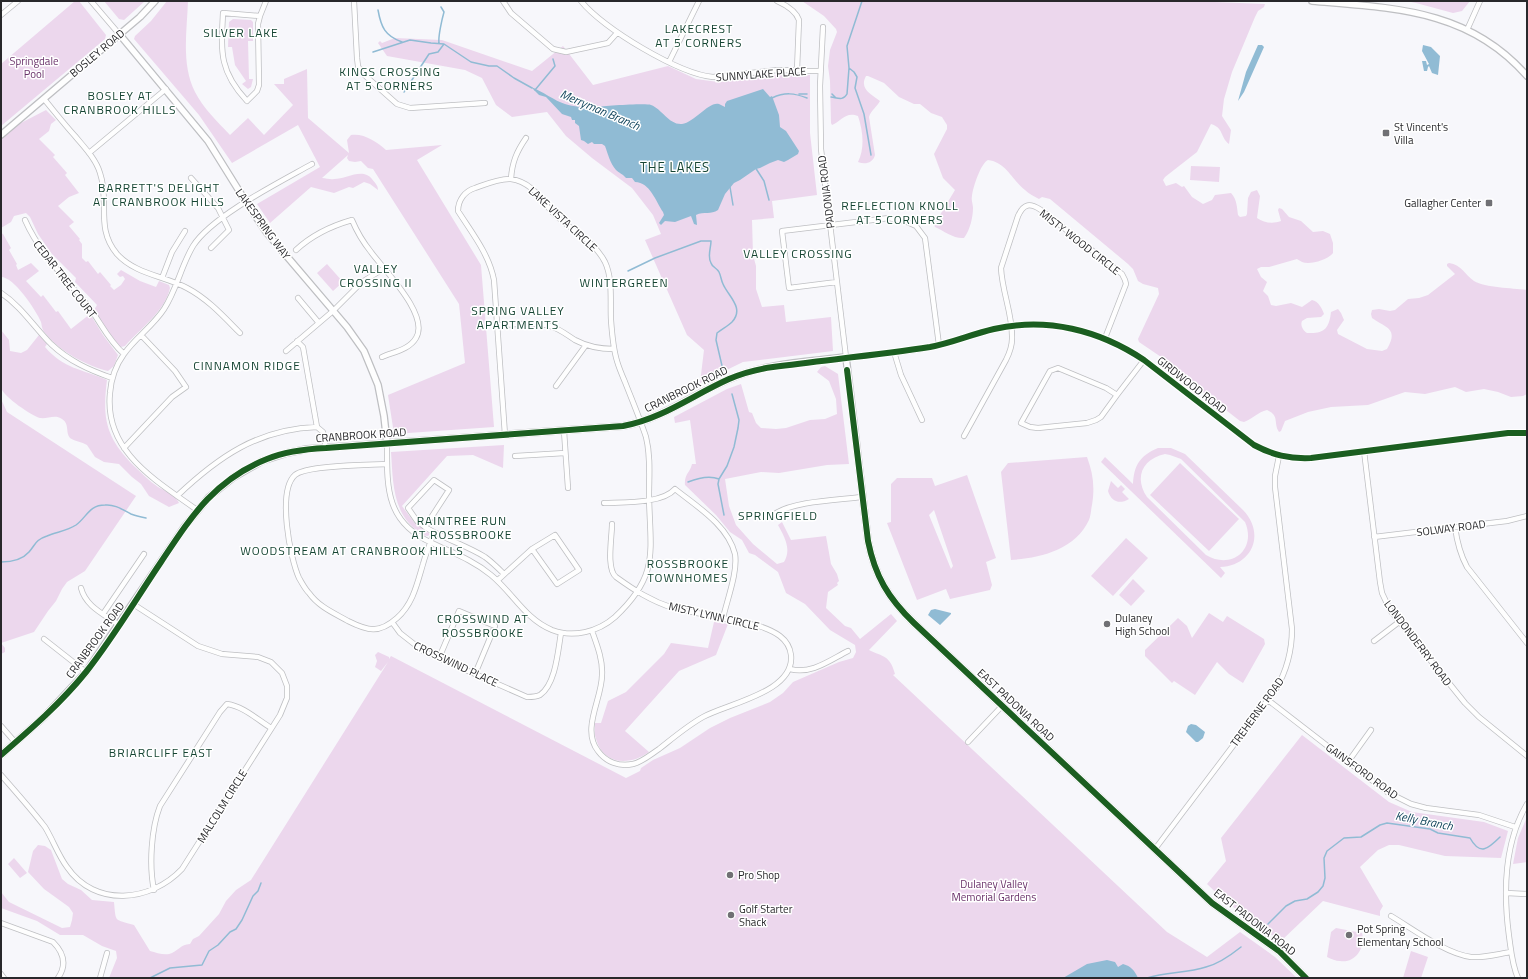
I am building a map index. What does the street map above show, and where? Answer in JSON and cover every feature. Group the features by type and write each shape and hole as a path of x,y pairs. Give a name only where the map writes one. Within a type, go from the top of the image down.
{"street":[{"path":"1,16 18,1"},
{"name":"LAKESPRING WAY","path":"91,1 208,141 267,233 356,339 369,362 378,385 382,401 386,443"},
{"name":"BOSLEY ROAD","path":"1,134 120,35 155,1"},
{"path":"260,16 223,13 222,46 226,70 236,88 248,101 257,91 259,85 258,34 260,16 266,1"},
{"path":"354,1 358,66 366,76 391,100 404,107 410,108 485,104"},
{"path":"503,1 511,13 553,49 560,52 573,52 608,43 617,33"},
{"name":"SUNNYLAKE PLACE","path":"581,1 592,14 617,33 669,62 694,73 713,77 778,70 820,71"},
{"path":"669,62 699,1"},
{"path":"777,1 798,15 797,70"},
{"path":"1312,1 1407,10 1435,17 1467,30 1493,45 1514,62 1527,76"},
{"path":"1467,30 1480,1"},
{"name":"PADONIA ROAD","path":"823,27 820,71 820,129 846,357"},
{"path":"89,153 166,89"},
{"path":"44,99 96,163 103,181 104,226 112,247 118,255 135,268 176,283 194,292 210,303 240,333"},
{"path":"505,435 494,280 491,266 485,253 458,211 458,204 465,193 471,189 504,179 511,179 513,160 526,138"},
{"path":"197,510 150,476 136,463 124,448 114,430 110,415 109,400 112,378 124,354 164,309 194,245 202,234 223,217 246,202 312,164"},
{"path":"191,178 218,208 229,230 211,248"},
{"name":"LAKE VISTA CIRCLE","path":"511,179 533,189 552,212 594,245 606,264 609,274 611,326 614,349 617,362 640,422 649,452 649,500 652,541 651,558 644,580 626,607 611,620 592,631"},
{"name":"MISTY WOOD CIRCLE","path":"964,436 1006,360 1012,341 1012,326 1001,268 1021,209 1029,205 1041,210 1122,274 1126,284 1105,338"},
{"path":"837,282 789,288 782,231 889,218 907,222 916,226 925,238 927,246 939,345"},
{"name":"CEDAR TREE COURT","path":"25,220 31,233 49,260 90,309 111,341 124,354"},
{"path":"296,250 311,238 325,230 352,220 363,242 403,293 419,326 418,334 411,344 382,357"},
{"path":"162,278 172,252 185,231"},
{"path":"286,351 333,311 362,282 383,269"},
{"path":"1,293 16,305 63,354 76,363 112,378"},
{"path":"298,298 319,323"},
{"path":"497,325 542,324 560,330 586,345 601,349 614,349"},
{"name":"GIRDWOOD ROAD","path":"846,357 939,345 994,329 1012,326 1030,324 1064,327 1105,338 1131,351 1254,445 1279,456 1311,458 1508,433 1527,433"},
{"path":"124,448 172,397 186,387 175,371 141,335"},
{"path":"297,341 303,347 317,427 323,432 326,448"},
{"path":"556,386 586,345"},
{"path":"894,352 901,376 922,420"},
{"name":"CRANBROOK ROAD","path":"1,754 58,704 86,672 197,510 221,486 252,466 287,452 386,443 614,428 640,422 663,414 721,383 745,373 773,367 846,357"},
{"name":"EAST PADONIA ROAD","path":"846,357 862,497 871,556 880,579 889,595 914,623 1154,849 1212,902 1287,958 1306,978"},
{"path":"1117,395 1106,388 1058,368 1050,371 1021,423 1030,428 1038,428 1092,422 1101,417 1144,360"},
{"path":"177,496 212,465 244,445 278,432 317,427"},
{"path":"564,431 568,488"},
{"path":"386,443 390,496 397,515 410,530 430,543 465,558 482,568 498,580 525,612 543,626 561,633 570,634 592,631 601,661 602,675 598,704 593,720 592,738 598,752 609,762 623,765 638,763 702,718 766,691 778,684 785,677 790,668 798,671 811,669 848,651"},
{"name":"LONDONDERRY ROAD","path":"1364,451 1382,593 1390,610 1465,703 1479,717 1527,756"},
{"path":"515,456 565,453"},
{"name":"TREHERNE ROAD","path":"1154,849 1268,700 1283,677 1292,644 1291,617 1275,487 1275,476 1279,456"},
{"path":"387,464 315,468 295,474 290,480 287,487 286,499 289,538 299,578 310,594 322,606 364,629 381,629 398,618 414,594 434,533"},
{"path":"425,527 449,490 434,480 408,508 417,521 425,527 434,533 470,548 486,558 504,574"},
{"path":"604,503 649,500 670,495 675,489 711,519 722,530 735,555 733,580 723,618"},
{"path":"773,515 779,510 792,506 862,497"},
{"name":"SOLWAY ROAD","path":"1374,538 1507,521 1527,516"},
{"name":"MISTY LYNN CIRCLE","path":"612,524 611,571 616,577 649,599 673,608 760,626 781,636 787,644 790,652 790,668"},
{"path":"1455,527 1457,544 1461,557 1467,567 1527,643"},
{"path":"498,580 532,549 555,535 580,570 557,584 532,549"},
{"path":"103,614 144,554"},
{"path":"81,588 86,600 94,608 119,625"},
{"name":"MALCOLM CIRCLE","path":"1,775 45,828 67,868 94,890 120,896 134,896 154,890 174,877 182,869 285,705 288,698 288,692 285,679 278,667 264,658 222,654 198,646 133,604"},
{"path":"439,658 459,611 495,626 474,674"},
{"name":"CROSSWIND PLACE","path":"392,622 400,633 423,651 527,697 539,696 549,682 556,663 561,633"},
{"path":"1374,642 1399,622"},
{"path":"44,638 86,672"},
{"name":"GAINSFORD ROAD","path":"1268,700 1387,792 1411,804 1426,808 1480,815 1515,827"},
{"path":"154,890 151,869 156,818 160,806 224,707 227,704 236,706 271,728"},
{"path":"968,742 1002,706"},
{"path":"1,726 15,742"},
{"path":"1348,762 1371,730"},
{"path":"1518,978 1511,952 1506,909 1506,893 1508,857 1515,827 1527,804"},
{"path":"1506,893 1527,894"},
{"path":"1391,916 1441,946 1462,955 1472,957 1511,952"},
{"path":"1,923 52,942 58,947 62,953 64,966 62,973 58,978"},
{"path":"100,978 107,953"},
{"path":"1,974 4,978"}],"green space":[{"name":"Springdale Pool","path":"75,1 79,1 106,35 105,39 1,126 1,64"},
{"path":"104,1 145,1 124,20 119,19"},
{"path":"167,1 188,1 186,59 191,81 202,104 230,135 248,118 264,135 293,105 274,84 284,84 284,79 307,69 308,118 349,153 347,140 351,135 361,135 374,141 386,150 442,145 417,160 481,265 494,427 394,434 388,395 465,363 459,304 373,169 368,168 361,161 349,161 347,158 348,155 322,178 339,179 354,174 364,174 372,179 377,185 378,190 370,184 364,182 353,188 349,187 334,193 311,187 270,223 257,204 320,167 298,125 232,163 199,115 134,39 135,36 151,21"},
{"path":"802,1 1189,1 1265,4 1264,7 1258,11 1255,17 1232,72 1224,99 1222,116 1231,130 1229,144 1220,130 1211,124 1197,152 1165,177 1163,180 1166,186 1176,183 1182,187 1184,186 1192,197 1203,204 1212,200 1215,195 1231,193 1236,201 1238,215 1240,217 1246,216 1248,198 1251,192 1257,190 1260,196 1257,218 1260,220 1269,222 1281,221 1278,210 1279,208 1282,209 1289,217 1301,221 1313,232 1323,231 1330,234 1333,243 1333,253 1327,258 1310,263 1305,263 1297,259 1257,269 1261,277 1267,282 1263,291 1268,296 1271,305 1276,306 1291,303 1302,307 1312,300 1320,305 1324,314 1321,317 1307,318 1302,321 1302,328 1307,333 1318,333 1325,329 1329,323 1331,312 1338,309 1344,320 1337,330 1338,334 1367,349 1382,351 1387,349 1392,337 1391,333 1389,329 1372,318 1372,310 1395,310 1408,299 1428,295 1455,274 1447,266 1449,263 1463,270 1471,279 1479,283 1527,290 1527,394 1523,396 1511,397 1484,389 1466,392 1455,387 1425,394 1405,392 1368,405 1331,407 1308,412 1285,421 1281,431 1279,432 1274,415 1267,410 1244,422 1240,421 1199,389 1167,361 1139,342 1138,339 1159,294 1158,288 1138,281 1133,269 1128,264 1050,199 1042,197 1039,199 1030,194 1020,186 1000,164 988,160 980,170 972,196 972,219 964,238 953,236 935,227 934,225 955,190 943,178 934,154 947,129 947,125 942,117 931,113 920,104 914,104 899,97 884,83 868,76 866,76 864,81 865,88 880,101 869,117 875,155 871,162 858,162 862,151 862,139 858,116 850,115 832,125 831,123 830,81 828,66 830,50 837,32 836,29 824,16"},
{"path":"1406,1 1470,1 1462,11 1453,13"},
{"path":"233,19 251,20 253,22 253,41 248,41 249,79 253,79 251,87 248,89 242,84 246,81 235,65 232,47 228,47 229,22"},
{"path":"395,38 442,40 532,71 563,46 593,85 668,66 696,79 718,82 768,75 810,75 810,133 817,195 772,201 774,218 752,220 753,255 756,266 756,289 762,307 784,305 786,322 831,317 833,351 743,362 700,383 704,350 687,335 645,240 661,234 653,215 632,188 566,136 547,112 512,117 496,105 482,78 465,70 387,56 378,43 380,41 382,43"},
{"path":"46,110 56,120 51,124 49,131 39,139 55,155 53,157 67,173 65,175 79,193 69,197 58,206 74,222 69,226 80,239 79,240 82,244 82,258 86,262 88,261 98,274 100,272 114,290 121,285 125,279 123,276 120,277 117,274 121,270 140,281 156,287 159,281 169,285 170,288 167,296 158,312 125,346 121,347 114,340 94,310 97,305 75,282 76,278 52,254 38,234 30,217 26,213 14,216 11,222 1,228 1,138 19,124"},
{"path":"1191,166 1220,167 1219,182 1190,180"},
{"path":"1,233 11,248 9,250 17,264 18,270 31,263 39,271 26,281 41,297 43,295 56,312 58,311 71,329 90,314 118,355 114,366 108,371 83,362 66,352 51,340 44,332 41,322 30,302 12,282 1,277"},
{"path":"327,264 343,282 333,291 317,273"},
{"path":"1,330 9,340 10,351 21,353 27,350 39,335 47,344 45,347 59,360 74,368 107,380 105,406 106,417 108,427 117,446 134,466 158,487 173,495 179,503 169,507 149,496 141,484 119,464 104,462 95,457 87,445 70,438 66,423 62,419 57,417 36,417 7,396 1,388"},
{"name":"Dulaney Valley Memorial Gardens","path":"825,366 838,374 849,464 827,465 779,473 761,472 725,479 729,506 736,525 753,544 777,564 784,562 787,552 783,534 778,525 782,522 791,540 826,536 831,564 839,581 837,583 838,585 828,592 826,608 845,626 851,628 860,639 891,614 897,621 869,650 882,656 891,663 895,674 893,675 1167,932 1207,957 1240,932 1275,957 1297,978 109,978 117,958 116,951 102,946 83,935 60,935 37,921 1,908 1,892 9,902 62,928 70,927 73,913 69,907 44,889 28,872 33,851 38,845 45,846 51,850 62,879 68,884 81,890 92,900 114,902 117,919 119,921 134,925 150,951 161,954 170,954 182,946 190,944 193,939 199,936 219,914 226,901 236,890 251,880 388,662 381,671 375,667 377,661 375,655 378,652 389,657 389,659 391,656 626,778 640,771 641,768 653,760 680,748 710,728 730,718 770,702 783,693 793,682 839,662 853,658 856,652 855,645 830,630 805,604 786,593 778,572 755,555 749,553 742,540 730,532 716,515 685,485 685,478 692,464 696,464 690,420 675,423 674,417 727,389 741,384 749,412 752,413 756,423 761,428 786,428 810,420 825,419 837,414 836,399 829,381 817,372 821,367"},
{"path":"1,399 7,412 136,496 85,571 67,582 56,601 34,632 1,643"},
{"path":"504,445 503,468 473,455 447,456 402,506 414,522 430,534 428,536 423,535 407,521 402,513 395,494 391,452"},
{"path":"1158,448 1171,448 1185,454 1243,510 1250,519 1254,529 1252,547 1247,555 1240,561 1231,565 1220,567 1225,573 1221,578 1101,462 1105,457 1133,484 1136,467 1146,454","holes":["1165,454 1181,459 1245,522 1248,532 1247,541 1245,549 1239,555 1232,559 1224,560 1215,559 1206,555 1147,497 1141,483 1142,470 1151,460"]},
{"path":"1087,457 1092,474 1093,492 1090,518 1083,530 1075,539 1056,550 1033,557 1011,560 1001,472 1008,463"},
{"path":"1180,463 1239,519 1209,551 1150,495"},
{"path":"967,475 996,558 986,562 992,585 990,590 950,599 946,589 917,600 887,523 891,522 891,484 897,478 932,478 935,486","holes":["934,510 953,566 951,569 929,515"]},
{"path":"1111,481 1118,488 1121,485 1125,489 1122,492 1129,499 1122,502 1113,500 1108,491"},
{"path":"1126,538 1148,558 1113,596 1091,576"},
{"path":"1133,579 1145,591 1131,606 1119,595"},
{"path":"1209,613 1223,622 1227,616 1264,639 1265,644 1243,683 1229,674 1217,662 1195,695 1174,681 1172,683 1145,656 1145,650 1178,618 1187,626 1192,638"},
{"path":"714,622 728,624 716,655 679,671 625,731 649,752 642,757 626,761 611,758 605,754 600,748 595,737 595,723 601,723 608,701 626,692 664,654 671,643 708,648"},
{"path":"1,643 5,648 5,652 1,654"},
{"path":"1302,735 1389,802 1412,812 1484,822 1508,831 1501,858 1445,856 1399,845 1389,845 1378,850 1360,867 1383,906 1380,911 1380,916 1323,901 1281,941 1243,914 1207,884 1226,861 1221,838"},
{"path":"1527,817 1527,862 1513,864 1518,838"},
{"path":"14,858 27,873 20,878 8,864"},
{"path":"1336,928 1362,933 1363,938 1361,948 1351,960 1338,961 1327,957 1331,932"},
{"path":"1411,951 1428,957 1421,978 1403,978"}],"water":[{"path":"1258,45 1262,45 1264,47 1244,92 1238,101 1246,72"},
{"path":"1423,45 1431,47 1440,56 1438,75 1432,73 1429,66 1427,71 1424,71 1422,61 1426,61 1427,65 1429,64 1422,51"},
{"path":"531,87 561,103 593,110 596,107 648,104 655,107 677,124 682,124 692,120 706,108 715,104 725,107 727,101 763,89 770,97 772,96 779,115 780,127 786,131 799,151 798,154 784,162 778,160 770,163 756,169 734,183 725,194 718,210 696,215 697,225 694,224 691,216 675,222 665,221 661,225 659,223 664,215 663,212 649,189 645,185 635,182 632,178 626,178 616,170 605,146 602,144 594,144 592,142 588,144 581,140 579,126 575,123 575,120 572,120 571,117 562,114 546,97 539,95"},
{"path":"935,609 951,613 940,625 928,615 931,610"},
{"path":"1191,724 1196,725 1205,732 1203,738 1198,742 1196,742 1186,732 1188,726"},
{"path":"1107,960 1115,962 1118,967 1123,964 1130,967 1138,978 1063,978 1087,964"}],"waterway":[{"name":"Merryman Branch","path":"831,97 844,98 847,94 849,68 847,46 862,1"},
{"path":"439,43 444,12 441,7"},
{"path":"378,10 382,26 388,34 396,40 402,42"},
{"name":"Merryman Branch","path":"373,52 410,40 444,44 471,62 489,66 497,66 532,88"},
{"path":"404,92 429,54 438,52 444,44"},
{"path":"535,90 555,66 553,59"},
{"path":"849,68 857,77 855,88 864,114 871,155"},
{"name":"Merryman Branch","path":"772,98 790,94 807,98"},
{"name":"Merryman Branch","path":"799,94 807,94"},
{"name":"Merryman Branch","path":"832,94 836,98"},
{"path":"755,167 764,181 769,200"},
{"path":"730,187 733,205"},
{"path":"628,271 655,258 701,241 711,241 709,255 712,266 719,272 725,289 734,302 737,312 736,317 732,322 717,333 716,340 723,370"},
{"path":"724,515 718,484 734,447 739,420 732,394"},
{"path":"688,482 696,479 711,477 719,479"},
{"path":"1,562 20,559 29,552 40,539 73,527 95,507 112,505 133,515 146,518"},
{"name":"Kelly Branch","path":"1268,924 1286,906 1295,901 1307,899 1318,892 1323,886 1325,878 1324,858 1327,851 1344,838 1361,837 1380,825 1387,823 1430,829 1438,833 1470,838 1474,844 1481,849 1492,845 1500,837"},
{"path":"150,978 170,968 202,965 209,951 218,945 230,932 236,929 261,883"},
{"name":"Kelly Branch","path":"1147,978 1211,966 1241,947"}],"cycle path":[{"path":"1,755 56,705 86,672 115,632 183,530 205,502 218,489 248,468 274,456 289,452 311,449 623,426 651,418 729,379 756,370 930,347 994,329 1033,325 1053,326 1091,334 1127,350 1144,360 1254,445 1281,456 1311,458 1508,433 1527,433"},
{"path":"847,370 868,541 874,565 884,586 897,605 914,623 1212,903 1279,951 1306,978"}],"place":[{"name":"St Vincent's Villa","path":"1386,133"},
{"name":"Gallagher Center","path":"1489,203"},
{"name":"Dulaney High School","path":"1107,624"},
{"name":"Pro Shop","path":"730,875"},
{"name":"Golf Starter Shack","path":"731,915"},
{"name":"Pot Spring Elementary School","path":"1349,935"}],"district":[{"name":"SILVER LAKE","path":"241,33"},
{"name":"LAKECREST AT 5 CORNERS","path":"699,36"},
{"name":"KINGS CROSSING AT 5 CORNERS","path":"390,79"},
{"name":"BOSLEY AT CRANBROOK HILLS","path":"120,103"},
{"name":"THE LAKES","path":"675,167"},
{"name":"BARRETT'S DELIGHT AT CRANBROOK HILLS","path":"159,195"},
{"name":"REFLECTION KNOLL AT 5 CORNERS","path":"900,213"},
{"name":"VALLEY CROSSING","path":"798,254"},
{"name":"VALLEY CROSSING II","path":"376,276"},
{"name":"WINTERGREEN","path":"624,283"},
{"name":"SPRING VALLEY APARTMENTS","path":"518,318"},
{"name":"CINNAMON RIDGE","path":"247,366"},
{"name":"SPRINGFIELD","path":"778,516"},
{"name":"RAINTREE RUN AT ROSSBROOKE","path":"462,528"},
{"name":"WOODSTREAM AT CRANBROOK HILLS","path":"352,551"},
{"name":"ROSSBROOKE TOWNHOMES","path":"688,571"},
{"name":"CROSSWIND AT ROSSBROOKE","path":"483,626"},
{"name":"BRIARCLIFF EAST","path":"161,753"}]}
